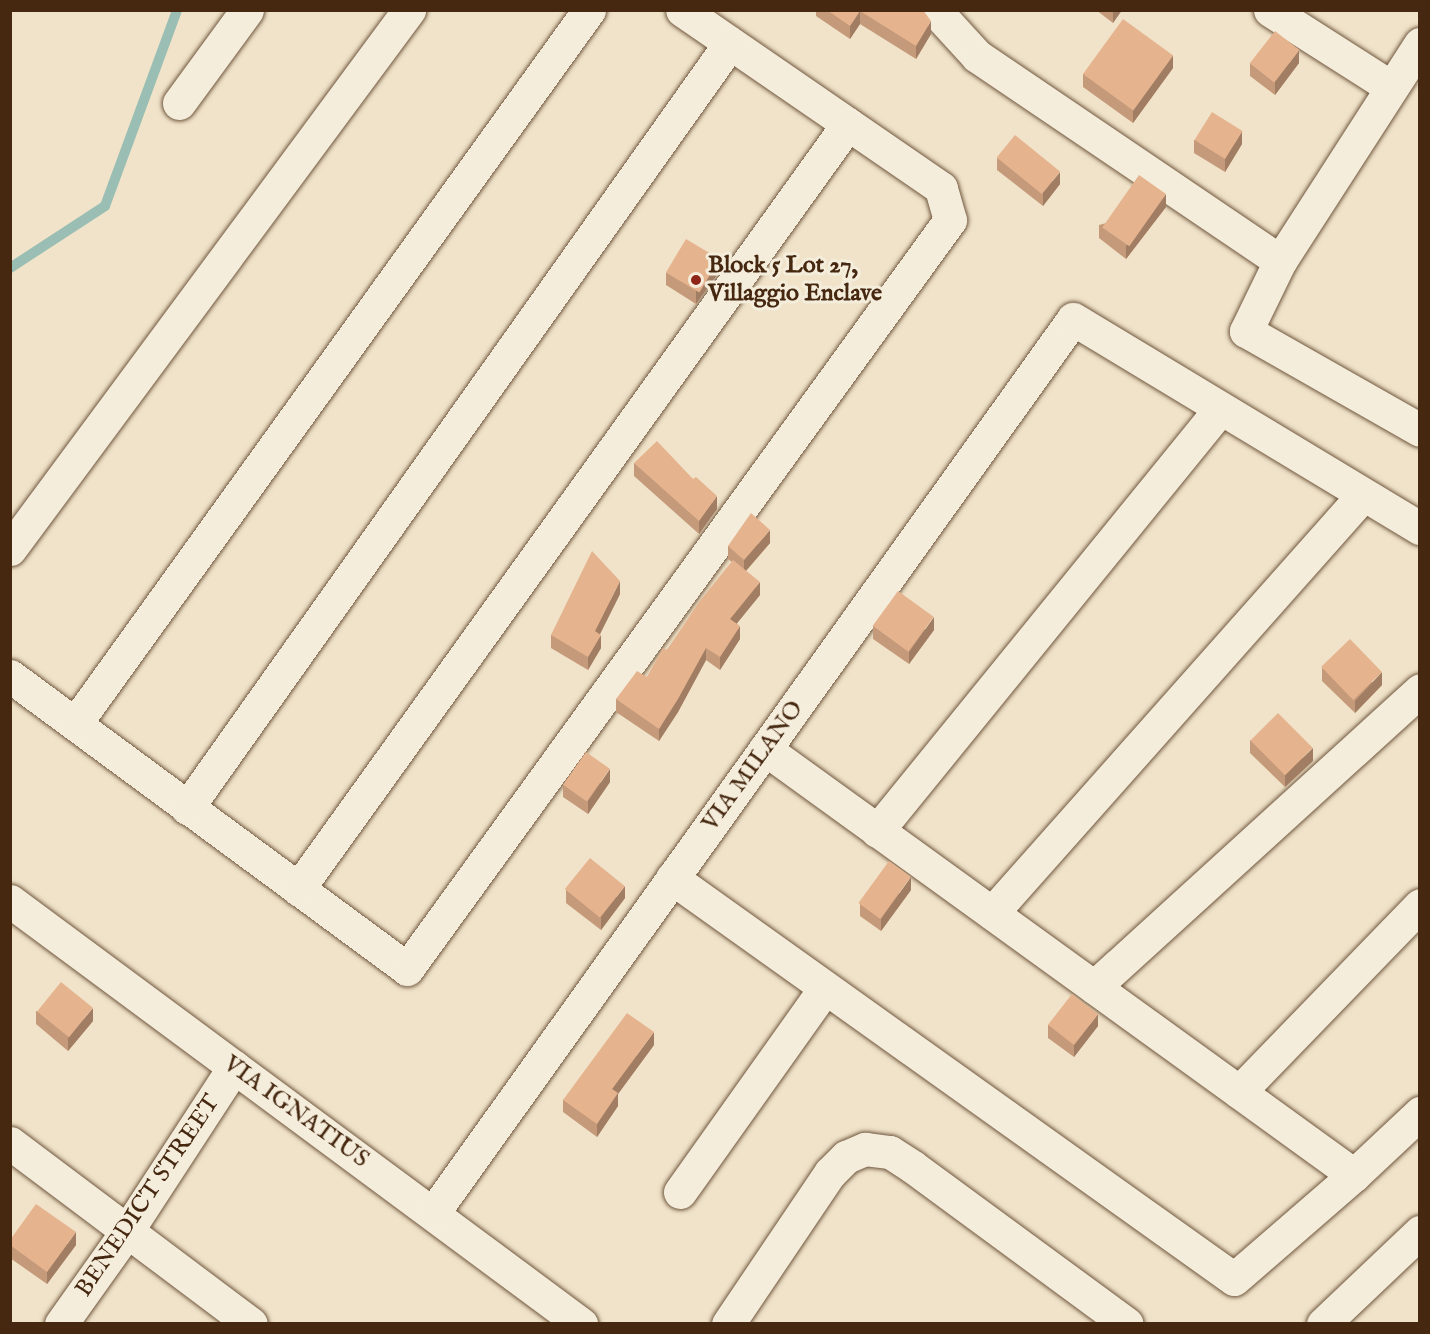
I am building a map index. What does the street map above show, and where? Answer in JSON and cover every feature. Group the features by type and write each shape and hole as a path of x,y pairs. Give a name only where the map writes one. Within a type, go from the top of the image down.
{"street":[{"path":"179,103 247,10"},
{"path":"10,549 409,10"},
{"path":"75,724 589,10"},
{"path":"10,676 407,969 950,220 941,188 682,10"},
{"path":"935,10 977,56 1280,261"},
{"path":"1270,10 1391,87"},
{"path":"187,808 730,43"},
{"path":"1419,44 1280,261 1246,331 1419,430"},
{"path":"298,889 848,124"},
{"name":"VIA MILANO","path":"433,1213 1073,319 1220,410"},
{"path":"877,831 1220,410 1419,528"},
{"path":"992,914 1363,495"},
{"path":"1094,987 1419,690"},
{"path":"765,749 1354,1175"},
{"path":"672,878 1234,1279 1354,1175 1419,1113"},
{"name":"VIA IGNATIUS","path":"10,901 581,1323"},
{"path":"1239,1092 1419,905"},
{"path":"680,1191 825,988"},
{"name":"BENEDICT STREET","path":"61,1323 127,1231 234,1067"},
{"path":"10,1143 251,1323"},
{"path":"728,1323 830,1173 846,1157 865,1149 890,1152 913,1167 1127,1323"},
{"path":"1323,1323 1419,1232"}],"building":[{"path":"827,10 923,10 931,21 916,46 860,11 850,26"},
{"path":"1123,19 1173,55 1133,110 1083,74"},
{"path":"1275,31 1299,50 1274,82 1250,63"},
{"path":"1212,112 1243,131 1225,159 1195,140"},
{"path":"1015,135 1060,172 1042,194 997,158"},
{"path":"1139,175 1166,194 1129,246 1102,227"},
{"path":"686,239 719,259 699,293 666,272"},
{"path":"657,441 693,479 696,477 717,496 699,521 634,463"},
{"path":"751,513 770,530 744,560 728,546"},
{"path":"592,551 620,581 595,631 601,635 588,657 551,635"},
{"path":"733,560 760,582 730,619 740,626 720,657 706,648 659,729 616,699 637,671 647,677 663,648 667,650 699,602"},
{"path":"898,591 934,617 908,652 873,626"},
{"path":"1350,639 1382,672 1353,700 1321,667"},
{"path":"1278,713 1313,748 1285,775 1250,741"},
{"path":"586,752 610,769 587,801 563,785"},
{"path":"590,858 625,886 600,917 565,889"},
{"path":"889,861 911,877 880,919 858,903"},
{"path":"61,982 93,1008 69,1037 37,1012"},
{"path":"1072,994 1098,1014 1074,1045 1048,1025"},
{"path":"627,1013 654,1032 612,1089 618,1093 597,1124 563,1100"},
{"path":"36,1204 76,1232 47,1272 10,1245 10,1240"}],"waterway":[{"path":"10,268 105,206 177,10"}],"place":[{"name":"Block 5 Lot 27, Villaggio Enclave","path":"696,280"}]}
